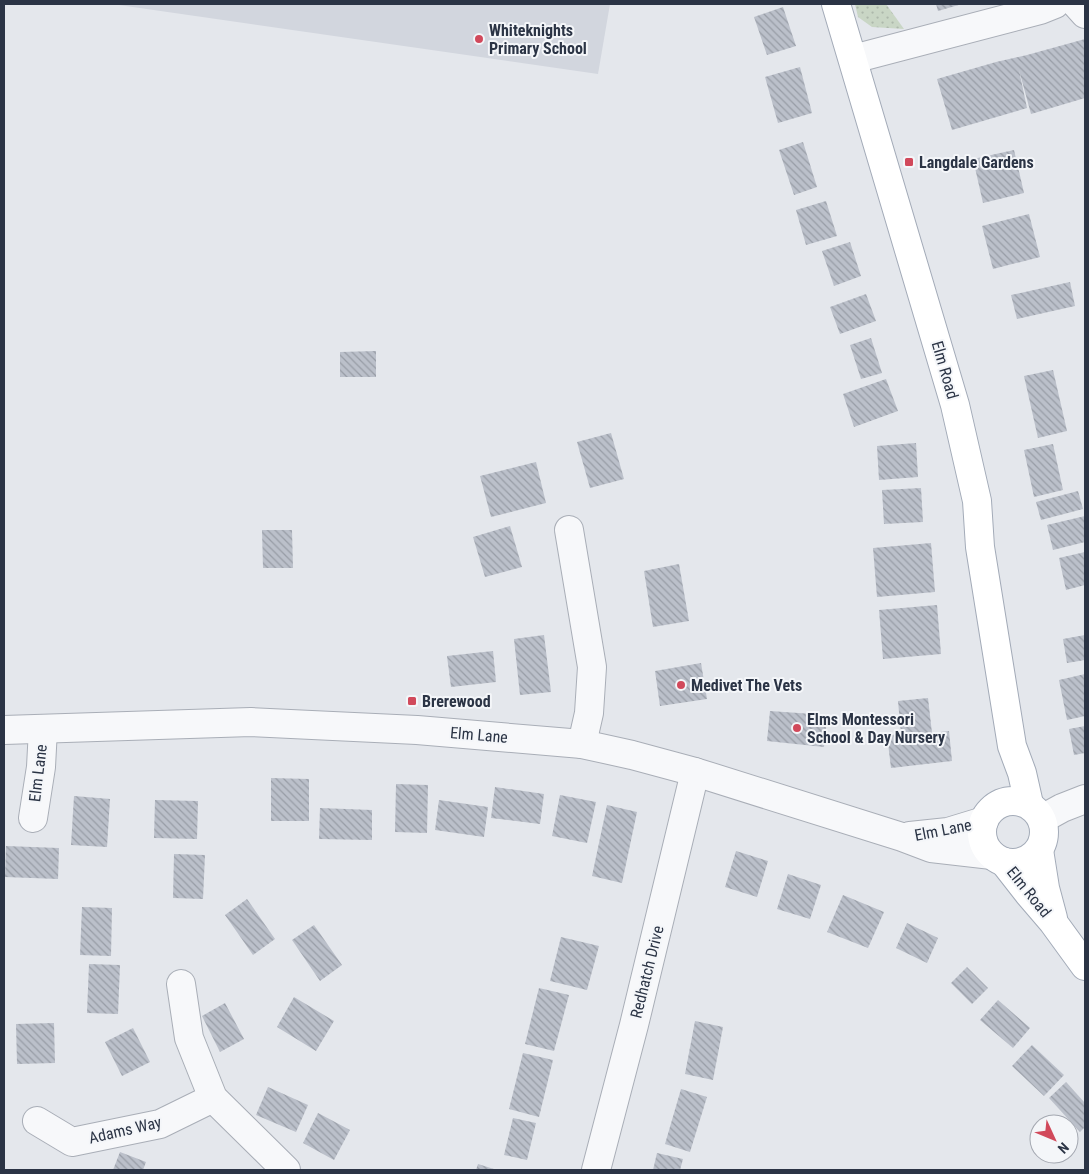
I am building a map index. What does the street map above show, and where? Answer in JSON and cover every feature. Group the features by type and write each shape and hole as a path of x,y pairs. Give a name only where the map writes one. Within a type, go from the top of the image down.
{"main road":[{"name":"Elm Road","path":"836,4 955,405 977,501 980,547 1012,746 1036,811"},
{"name":"Elm Road","path":"991,813 1012,746"},
{"path":"1018,800 1036,811 1044,826 1043,844 1039,850 1024,862 1014,863 998,858 986,848 982,839 982,830 991,813 1008,801 1018,800"},
{"name":"Elm Road","path":"1039,850 1045,888 1054,922"},
{"name":"Elm Road","path":"998,858 1054,922 1085,966"}],"street":[{"path":"853,59 1040,10 1054,4"},
{"path":"1076,4 1085,14"},
{"path":"570,530 592,667 589,713 582,744"},
{"name":"Elm Lane","path":"4,730 251,722 417,730 582,744 696,772 902,837 931,848 998,858"},
{"name":"Elm Lane","path":"33,818 43,728"},
{"name":"Redhatch Drive","path":"596,1170 634,1025 696,772"},
{"path":"1036,811 1062,808 1085,799"},
{"name":"Elm Lane","path":"902,837 948,832 991,813"},
{"path":"181,984 189,1038 213,1098 286,1170"},
{"name":"Adams Way","path":"38,1121 72,1142 160,1124 213,1098"}],"shaded area":[{"name":"Whiteknights Primary School","path":"112,4 610,4 598,74"}],"green space":[{"path":"855,4 886,4 904,29 872,27 858,17"}],"building":[{"path":"936,4 962,4 938,11"},
{"path":"783,7 796,46 767,55 754,17"},
{"path":"1085,39 1085,98 1031,114 1019,70 1027,108 952,130 937,79"},
{"path":"800,67 812,113 778,123 765,77"},
{"path":"803,142 817,187 794,195 779,150"},
{"path":"1014,150 1024,193 983,203 973,159"},
{"path":"826,201 837,236 806,245 796,210"},
{"path":"1029,214 1040,257 993,269 982,226"},
{"path":"850,242 861,276 834,286 822,251"},
{"path":"1070,282 1075,306 1017,319 1011,295"},
{"path":"866,294 876,321 840,334 830,307"},
{"path":"871,338 882,373 861,379 850,345"},
{"path":"376,351 376,377 340,377 340,352"},
{"path":"1053,370 1067,431 1038,438 1024,376"},
{"path":"886,379 898,411 854,427 843,394"},
{"path":"611,433 624,479 590,488 577,442"},
{"path":"916,443 918,477 879,480 877,446"},
{"path":"1053,444 1063,490 1034,497 1024,450"},
{"path":"536,462 546,503 491,517 480,476"},
{"path":"921,488 923,522 884,524 882,490"},
{"path":"1078,491 1083,509 1041,520 1036,502"},
{"path":"1085,516 1085,542 1053,550 1047,525"},
{"path":"510,526 522,567 485,577 473,537"},
{"path":"262,530 292,530 293,568 263,568"},
{"path":"931,543 935,592 877,597 873,548"},
{"path":"1085,552 1085,585 1066,590 1059,558"},
{"path":"679,564 689,621 653,627 644,571"},
{"path":"937,605 941,654 883,659 879,610"},
{"path":"544,635 551,692 520,695 514,639"},
{"path":"1085,635 1085,660 1067,663 1063,639"},
{"path":"493,651 496,682 451,687 447,656"},
{"name":"Medivet The Vets","path":"701,663 707,699 660,706 655,671"},
{"path":"1085,674 1085,716 1067,720 1059,680"},
{"path":"928,698 932,733 949,731 952,761 891,768 887,735 901,734 898,701"},
{"name":"Elms Montessori School & Day Nursery","path":"770,711 827,715 824,747 767,741"},
{"path":"1085,726 1085,753 1074,755 1069,729"},
{"path":"271,778 309,779 309,821 271,821"},
{"path":"396,784 428,785 427,833 395,832"},
{"path":"495,787 544,794 540,824 491,818"},
{"path":"560,795 596,802 587,843 552,836"},
{"path":"74,796 110,799 107,847 71,845"},
{"path":"155,800 198,801 197,839 154,838"},
{"path":"439,800 488,807 484,837 435,830"},
{"path":"607,805 637,812 622,883 592,876"},
{"path":"320,808 372,810 372,840 319,839"},
{"path":"6,846 59,848 58,879 5,877"},
{"path":"736,851 768,861 757,897 725,887"},
{"path":"174,854 205,855 203,899 173,898"},
{"path":"788,874 821,885 810,919 777,909"},
{"path":"843,895 884,912 868,948 827,932"},
{"path":"247,899 275,939 253,955 225,915"},
{"path":"82,907 112,908 111,956 80,955"},
{"path":"907,923 938,938 927,963 896,948"},
{"path":"314,925 342,965 320,981 292,940"},
{"path":"561,937 599,946 587,990 550,981"},
{"path":"89,964 120,965 118,1014 87,1013"},
{"path":"967,967 988,988 972,1004 951,983"},
{"path":"539,988 569,995 554,1051 525,1044"},
{"path":"294,997 334,1021 316,1051 277,1027"},
{"path":"998,1000 1030,1028 1013,1048 980,1020"},
{"path":"225,1003 244,1039 220,1052 202,1016"},
{"path":"695,1021 723,1027 713,1080 685,1074"},
{"path":"54,1023 55,1063 17,1064 16,1024"},
{"path":"133,1028 150,1062 122,1076 105,1042"},
{"path":"1032,1045 1064,1075 1044,1096 1012,1066"},
{"path":"523,1053 553,1060 539,1117 509,1109"},
{"path":"1066,1082 1085,1103 1085,1127 1080,1132 1079,1114 1064,1114 1049,1098"},
{"path":"268,1087 308,1105 296,1132 256,1115"},
{"path":"681,1089 707,1097 690,1152 665,1144"},
{"path":"318,1113 350,1130 334,1160 303,1143"},
{"path":"513,1118 536,1123 527,1160 504,1155"},
{"path":"120,1152 146,1162 143,1170 113,1170"},
{"path":"657,1153 683,1159 680,1170 653,1170"},
{"path":"478,1164 497,1170 476,1170"}],"place":[{"name":"Whiteknights Primary School","path":"479,39"},
{"name":"Langdale Gardens","path":"909,162"},
{"name":"Medivet The Vets","path":"681,685"},
{"name":"Brerewood","path":"412,701"},
{"name":"Elms Montessori School & Day Nursery","path":"797,728"}]}
